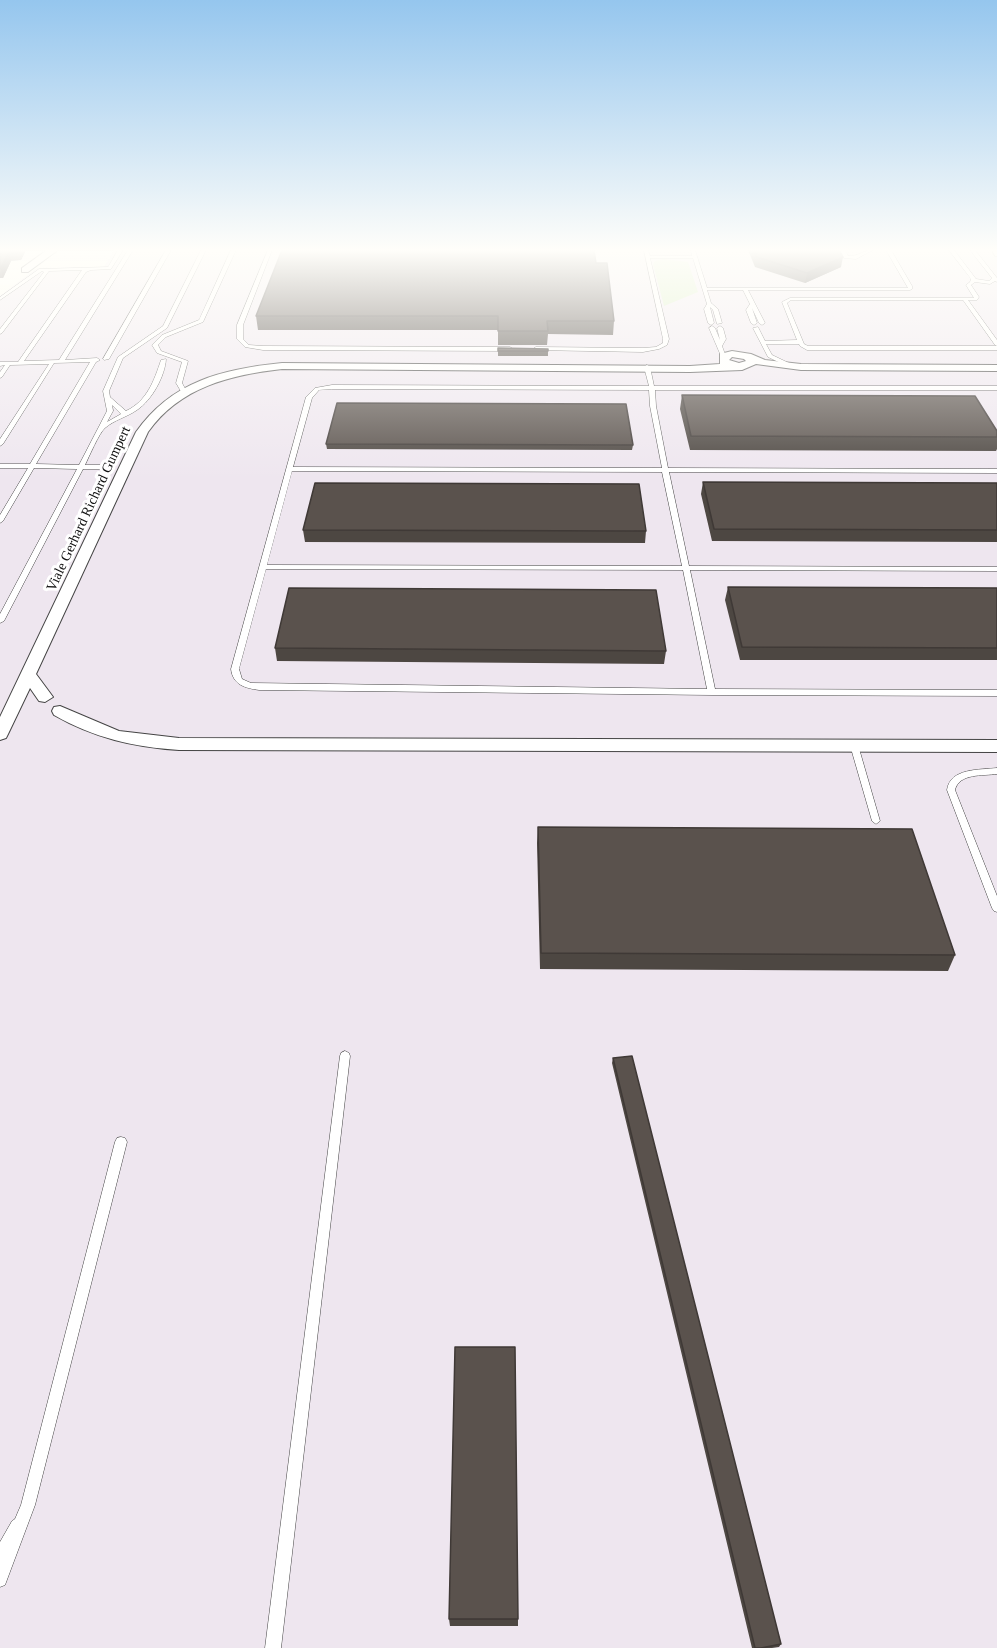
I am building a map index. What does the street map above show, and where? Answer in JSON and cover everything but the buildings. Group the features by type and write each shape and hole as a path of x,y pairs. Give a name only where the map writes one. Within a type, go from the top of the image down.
{"street":[{"name":"Viale Gerhard Richard Gumpert","path":"0,734 142,432 161,408 184,392 227,376 282,366 667,367 707,364 723,353 750,357 763,363 801,367"},
{"path":"723,353 724,362 738,366 751,363 750,357"},
{"name":"Viale Gerhard Richard Gumpert","path":"667,367 690,369 738,366 775,369 801,367 997,368"},
{"path":"28,675 45,697"},
{"path":"60,711 90,728 107,734 135,740 170,743 997,746"}],"lane":[{"path":"20,363 45,327"},
{"path":"61,361 83,327"},
{"path":"106,359 125,327"},
{"path":"0,364 121,358 165,327"},
{"path":"184,392 179,382 185,361 159,352 155,345 164,336 186,327"},
{"path":"240,327 240,339 247,346 263,348 520,349"},
{"path":"532,349 643,350 663,345 666,339 663,327"},
{"path":"712,327 723,353"},
{"path":"720,327 723,353"},
{"path":"755,327 760,339 766,343 801,342"},
{"path":"763,327 769,355 774,360 801,367"},
{"path":"795,327 803,346 810,348 997,346"},
{"path":"984,327 997,346"},
{"path":"0,621 111,409 106,395 121,358"},
{"path":"0,521 94,360"},
{"path":"100,431 114,419 135,409 151,395 164,360"},
{"path":"0,444 53,362"},
{"path":"0,376 9,363"},
{"path":"647,367 685,568 712,692"},
{"path":"996,389 322,388 314,391 309,397 235,669 237,678 246,685 259,687 997,693"},
{"path":"106,395 125,414"},
{"path":"0,466 100,467"},
{"path":"289,469 997,471"},
{"path":"262,567 997,569"},
{"path":"854,745 876,821"},
{"path":"997,771 962,775 952,784 951,790 997,908"},
{"path":"273,1648 345,1056"},
{"path":"0,1580 28,1505 122,1142"},
{"path":"0,1557 28,1505"}],"shaded area":[{"path":"0,327 997,327 997,1648 0,1648"}]}
